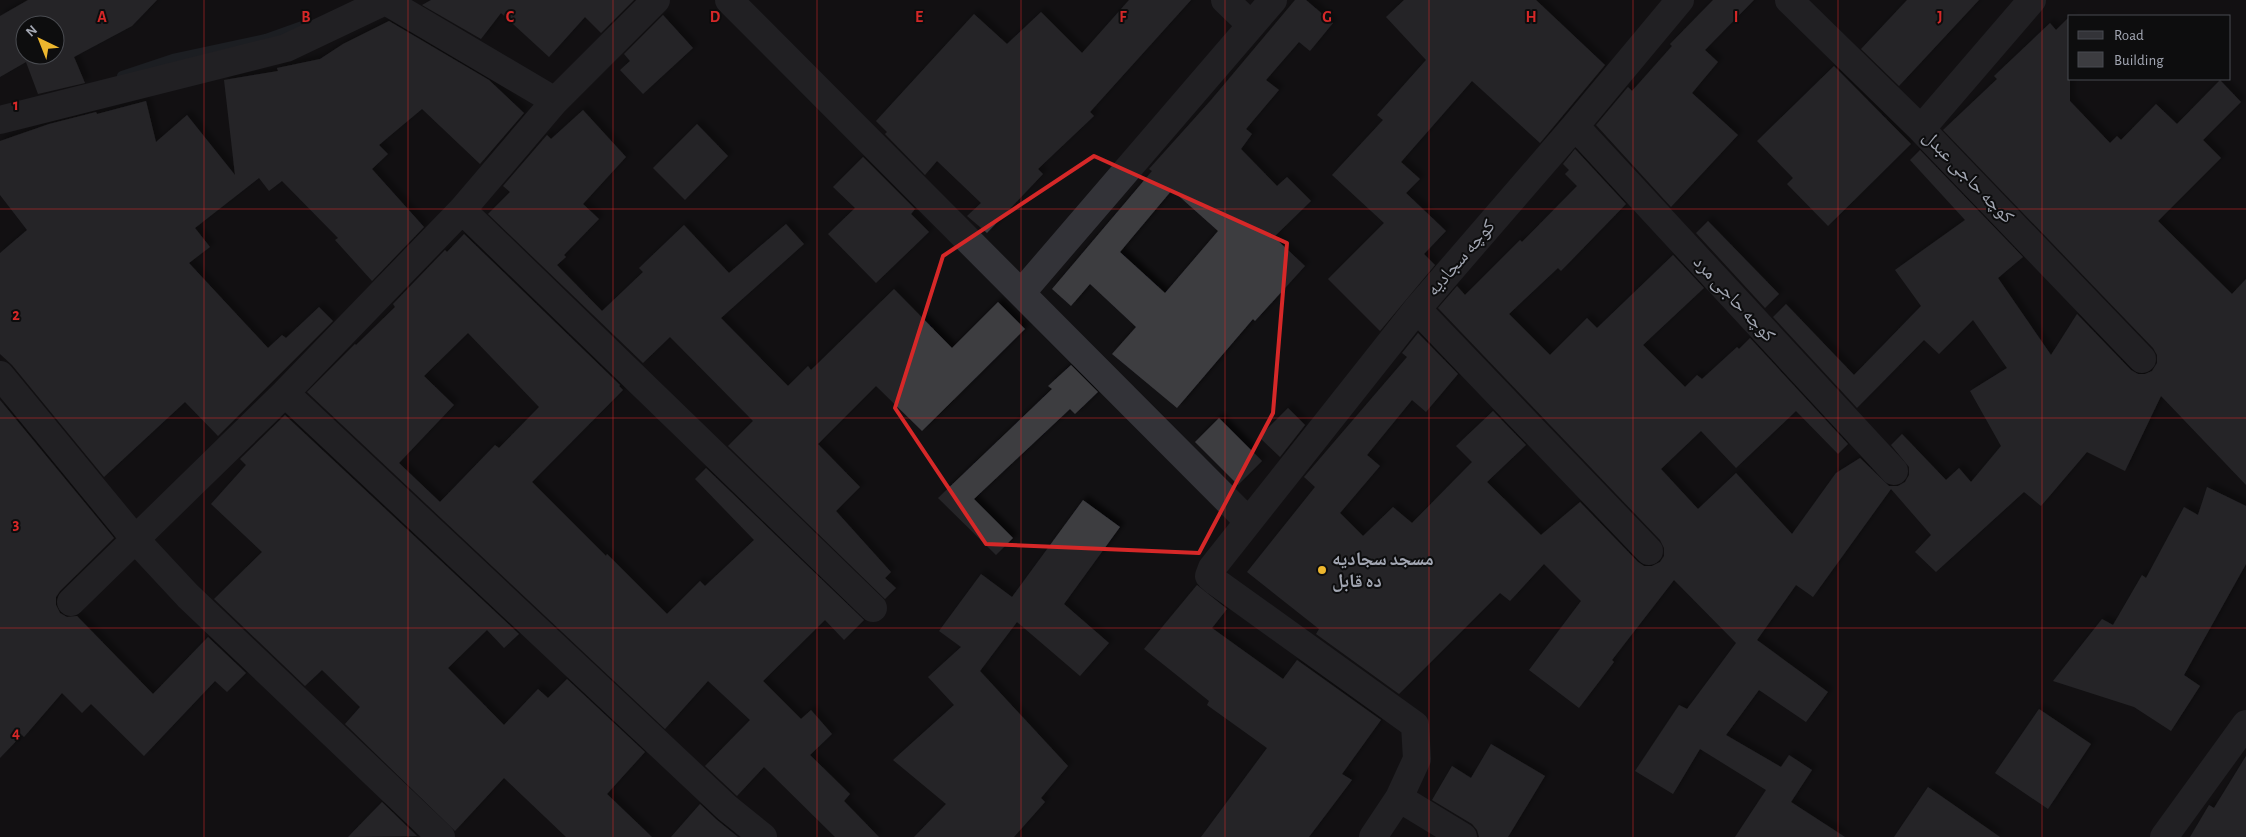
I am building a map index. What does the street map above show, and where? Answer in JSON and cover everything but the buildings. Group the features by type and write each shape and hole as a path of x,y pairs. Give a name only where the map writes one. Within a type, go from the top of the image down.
{"street":[{"path":"0,120 286,48 386,0 555,102"},
{"path":"71,602 285,392 462,210 555,102 656,0"},
{"path":"729,0 1022,292 1248,521"},
{"path":"1225,0 1251,24"},
{"path":"1022,292 1272,0"},
{"name":"کوچه سجادیه","path":"1399,798 1417,759 1415,725 1209,576 1212,568 1248,521 1417,309 1575,126 1680,0"},
{"name":"کوچه حاجی عبدل","path":"1789,0 1921,129 2142,359"},
{"path":"1921,129 2032,0"},
{"name":"کوچه حاجی مرد","path":"1575,126 1894,472"},
{"path":"462,210 873,608"},
{"path":"1417,309 1649,551"},
{"path":"0,375 135,539 188,596 441,837"},
{"path":"285,392 727,808 763,837"},
{"path":"2164,837 2246,724"},
{"path":"1373,837 1399,798 1464,837"}],"highlighted area":[{"path":"1094,156 1287,243 1273,413 1199,553 986,544 895,408 943,256"}],"waterway":[{"path":"122,76 173,59 266,39 308,24"}],"place":[{"name":"مسجد سجادیه ده قابل","path":"1322,570"}]}
